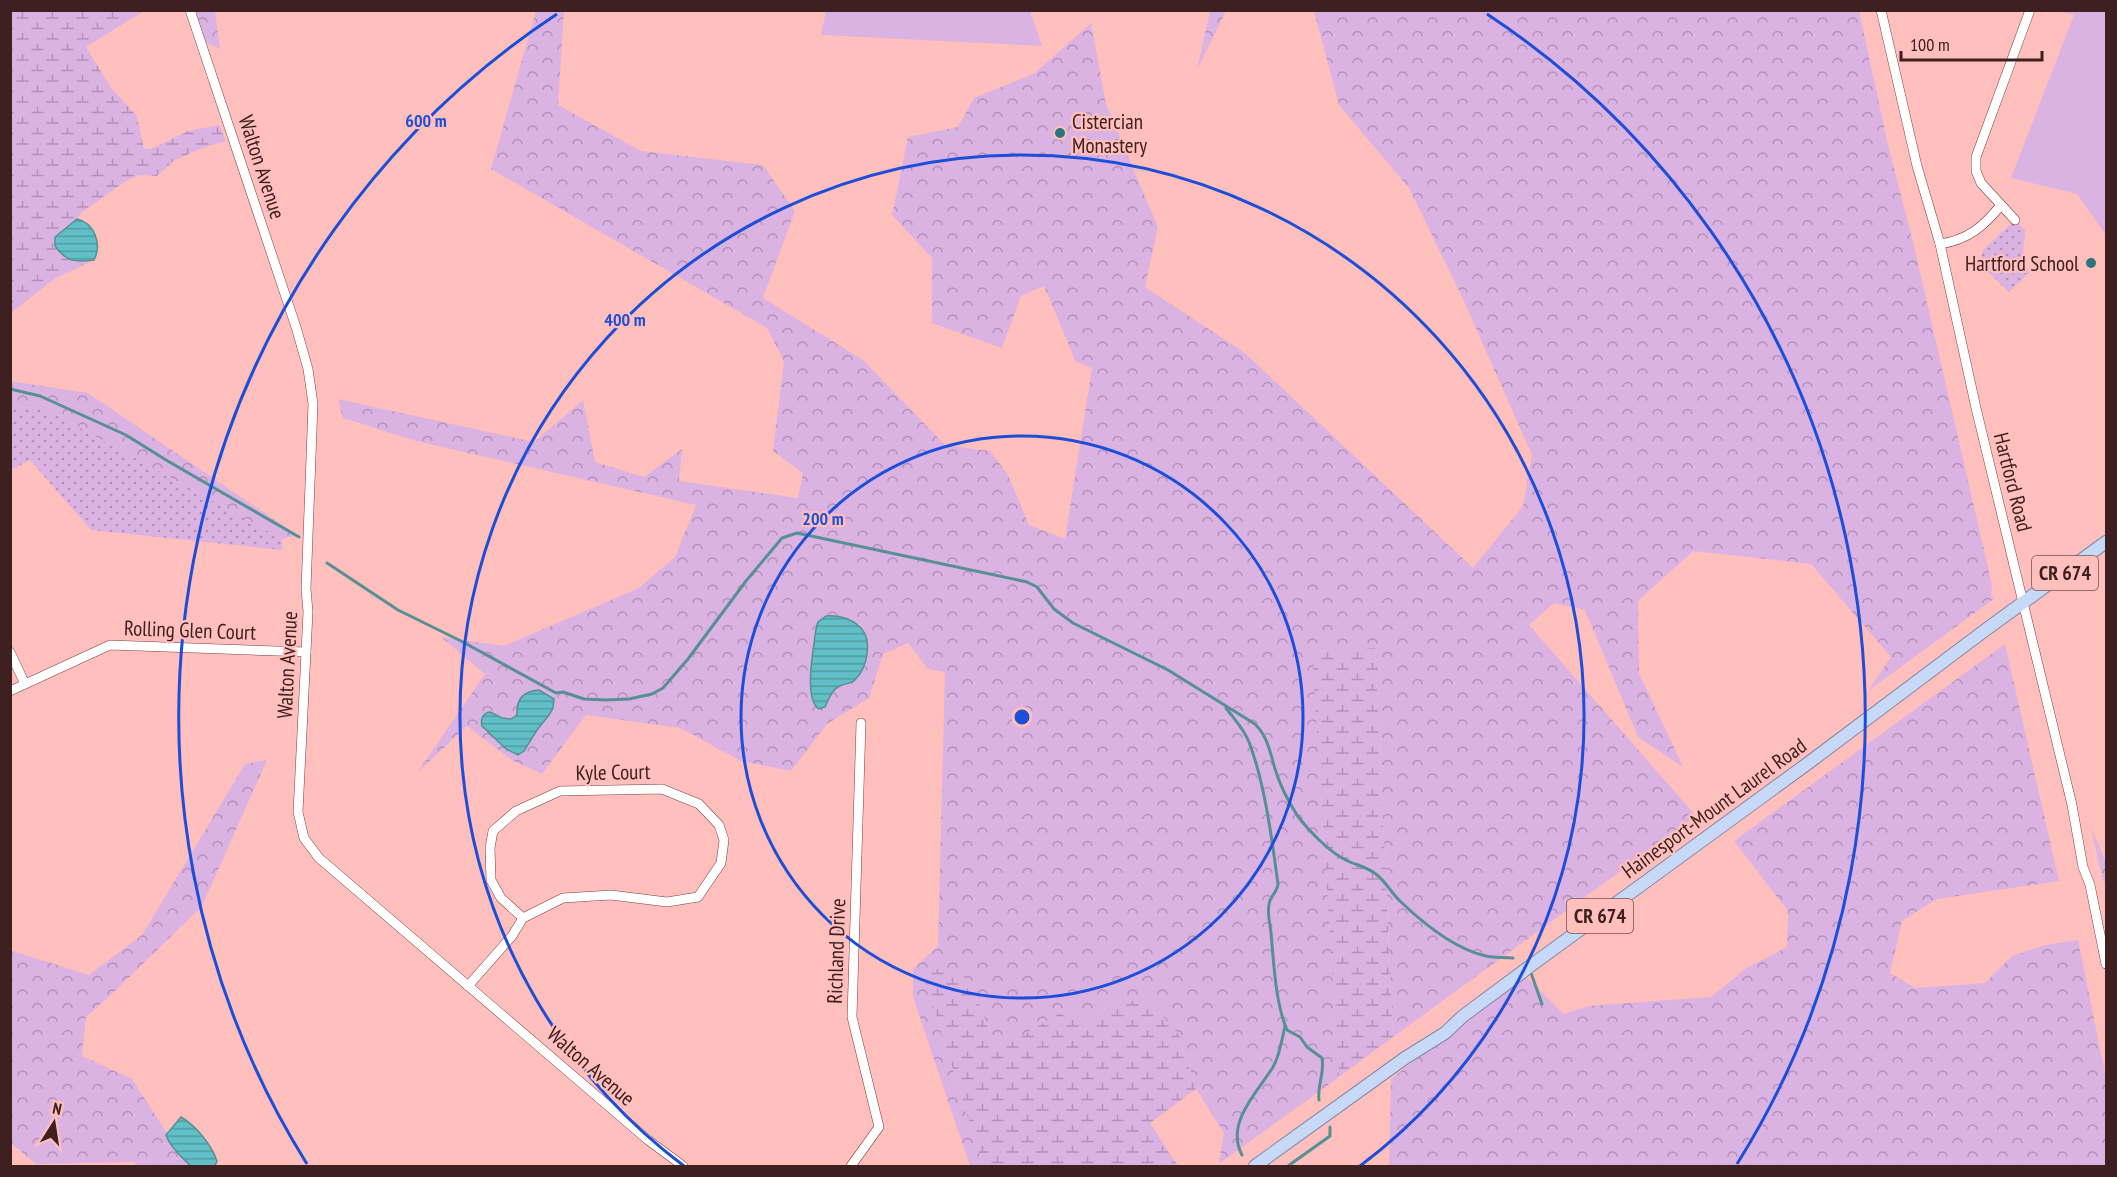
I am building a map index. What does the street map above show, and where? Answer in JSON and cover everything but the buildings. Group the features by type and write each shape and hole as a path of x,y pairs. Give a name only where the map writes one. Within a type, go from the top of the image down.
{"main road":[{"name":"Hainesport-Mount Laurel Road","path":"1255,1167 1405,1058 1446,1033 1463,1016 1516,976 2106,542"}],"street":[{"name":"Walton Avenue","path":"190,10 308,369 313,413 306,652 298,812 304,838 310,849 329,868 536,1042 648,1140 683,1167"},
{"name":"Hartford Road","path":"1881,10 1917,166 1940,244 1976,408 2072,805 2083,867 2090,885 2106,964"},
{"path":"2015,220 1980,183 1976,171 1976,157 2030,10"},
{"path":"1940,244 1958,241 1974,232 1988,221 2001,205"},
{"name":"Rolling Glen Court","path":"10,691 110,645 306,652"},
{"path":"10,652 25,684"},
{"name":"Richland Drive","path":"851,1167 879,1127 852,1017 861,723"},
{"name":"Kyle Court","path":"468,986 512,936 524,918 563,898 611,895 667,902 698,897 721,863 724,840 719,825 699,804 662,789 560,791 516,811 493,831 489,866 491,880 501,898 524,918"}],"green space":[{"path":"11,11 144,11 86,47 111,88 137,116 144,149 153,148 188,131 219,125 226,141 175,160 157,176 139,175 126,181 82,212 55,237 55,246 71,260 92,261 54,279 11,313"},
{"path":"194,11 215,11 220,49 203,41"},
{"path":"536,11 564,11 558,105 641,151 763,165 795,211 763,298 863,360 945,445 990,451 1008,475 1029,525 1065,539 1092,368 1076,362 1044,286 1021,296 1002,348 932,323 932,258 892,215 908,137 958,127 974,98 1035,73 1091,23 1106,104 1158,227 1145,287 1245,353 1473,568 1523,506 1532,455 1463,299 1409,188 1339,105 1314,11 1859,11 1888,145 1913,242 1992,585 1991,596 1995,598 1868,691 1891,657 1811,564 1693,551 1638,601 1639,673 1683,767 1638,737 1585,610 1554,603 1529,625 1696,816 1393,1037 1375,649 1313,652 1339,1077 1219,1164 1224,1133 1196,1089 1179,1035 1118,1000 1090,1018 1063,1011 997,1051 970,981 924,976 983,1166 970,1166 913,997 913,969 938,946 945,672 928,669 908,643 883,654 869,698 827,724 791,771 741,761 680,728 586,715 542,774 513,761 467,726 417,773 485,674 441,637 504,646 639,588 675,557 696,505 416,441 343,418 338,399 534,442 583,400 595,462 644,477 682,449 679,481 798,498 803,473 773,451 784,361 767,328 491,169"},
{"path":"826,11 1030,11 1042,46 821,35"},
{"path":"1210,11 1226,11 1197,70"},
{"path":"2057,11 2106,11 2106,235 2077,194 2011,178 2074,15"},
{"path":"2015,220 2025,230 2023,252 2029,273 2009,292 1990,273 1982,256 1983,250"},
{"path":"10,381 88,393 297,535 282,539 48,410 11,405"},
{"path":"11,405 48,410 282,539 282,550 91,530 30,460 11,470"},
{"path":"2005,644 2059,881 1937,899 1902,921 1890,973 1915,988 1985,983 2012,956 2045,945 2078,940 2106,1078 2106,1166 1389,1166 1391,1079 1524,975 1564,1014 1588,1006 1711,997 1745,969 1787,947 1788,911 1734,841"},
{"path":"1375,648 1393,1037 1339,1077 1312,652"},
{"path":"267,760 202,906 86,1017 82,1056 132,1079 167,1133 198,1131 217,1161 211,1166 134,1166 136,1162 36,1164 11,1143 10,950 89,975 142,935 245,764"},
{"path":"2091,828 2106,862 2106,882 2103,881"},
{"path":"944,966 970,981 997,1051 1063,1011 1090,1018 1118,1000 1151,1002 1179,1035 1196,1089 1150,1123 1178,1166 983,1166 924,976"}],"water":[{"path":"77,219 88,225 95,235 97,248 94,260 72,260 64,256 55,246 55,237"},
{"path":"826,616 845,618 853,622 865,633 868,647 863,669 859,675 855,680 836,689 825,707 819,709 814,703 810,684 816,629 818,622"},
{"path":"539,690 554,699 553,708 524,751 518,755 506,749 482,726 482,719 490,712 502,718 511,719 517,715 519,700 529,692"},
{"path":"181,1117 192,1125 207,1142 217,1161 215,1166 191,1166 170,1144 166,1135"}],"waterway":[{"path":"10,389 40,396 126,435 299,537"},
{"path":"327,563 398,610 461,641 556,693 563,692 584,699 606,700 629,699 652,694 663,688 782,538 797,533 1027,582 1037,587 1054,609 1073,623 1168,670 1255,724 1266,739 1279,781 1290,804 1320,841 1341,858 1374,872 1410,910 1451,942 1474,953 1513,958"},
{"path":"1226,708 1242,728 1255,758 1267,812 1278,884 1268,911 1277,995 1287,1030 1300,1037 1307,1047 1322,1058 1319,1100"},
{"path":"1531,973 1542,1004"},
{"path":"1242,1155 1237,1131 1240,1120 1275,1062 1285,1026"},
{"path":"1288,1166 1330,1136 1330,1127"}],"place":[{"name":"Cistercian Monastery","path":"1060,133"},
{"name":"Hartford School","path":"2091,263"}]}
